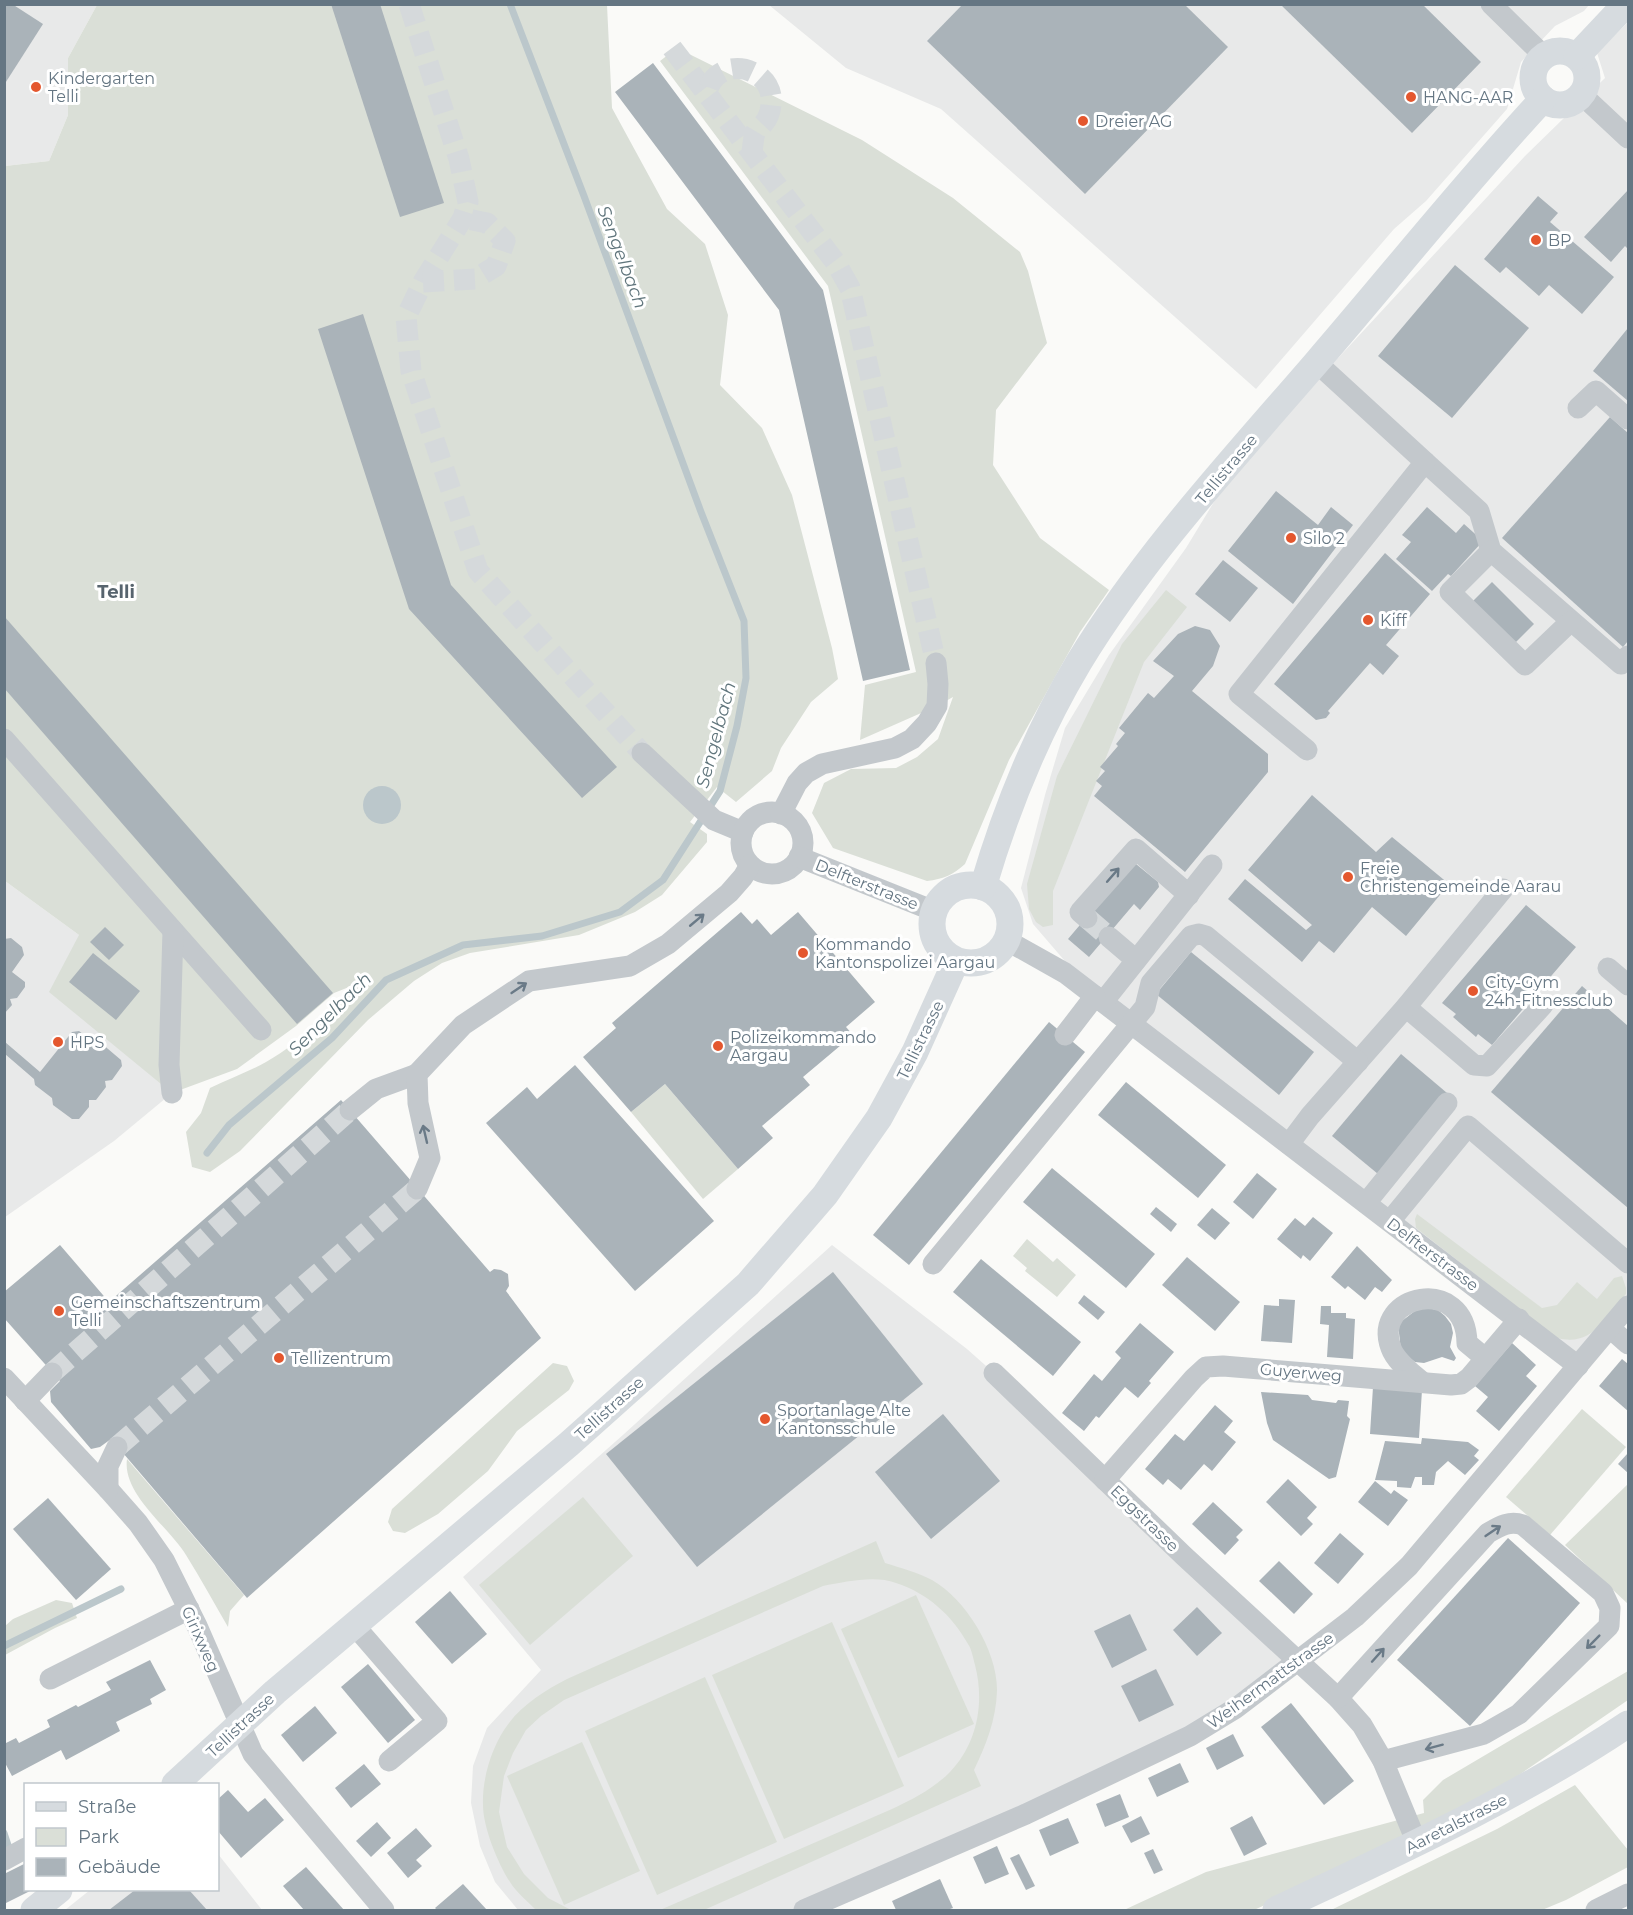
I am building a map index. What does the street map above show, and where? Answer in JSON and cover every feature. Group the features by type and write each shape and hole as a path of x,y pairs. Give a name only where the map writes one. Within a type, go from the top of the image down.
{"main road":[{"path":"1577,56 1626,4"},
{"path":"1560,50 1577,56 1587,70 1588,79 1582,95 1574,102 1563,105 1553,104 1543,99 1533,83 1537,64 1544,56 1560,50"},
{"name":"Tellistrasse","path":"983,887 995,847 1033,751 1079,663 1119,603 1156,554 1428,228 1543,99"},
{"path":"963,886 983,887 992,891 1005,904 1010,922 1006,940 1002,948 989,958 973,963 957,961 940,949 935,940 932,931 934,911 938,902 954,889 963,886"},
{"name":"Tellistrasse","path":"177,1783 275,1692 569,1444 748,1284 825,1196 879,1118 915,1052 957,961"},
{"name":"Aaretalstrasse","path":"1276,1911 1418,1844 1544,1775 1629,1724"},
{"name":"Aaretalstrasse","path":"1312,1911 1485,1826 1562,1783 1629,1741"},
{"path":"34,1911 58,1891"}],"street":[{"path":"1491,4 1544,56"},
{"path":"1582,95 1629,138"},
{"path":"1317,363 1479,512 1491,551 1621,664 1629,656"},
{"path":"1578,408 1596,391 1629,419"},
{"path":"1307,750 1239,694 1425,462"},
{"path":"1491,551 1450,592 1525,665 1570,622"},
{"path":"781,814 797,783 806,773 822,764 895,748 912,740 927,723 937,706 939,684 936,663"},
{"path":"4,739 261,1030"},
{"path":"642,753 714,820 743,832"},
{"path":"763,814 781,814 796,823 803,840 799,857 786,871 767,874 750,865 741,849 743,832 748,824 763,814"},
{"path":"1087,918 1080,912 1136,849 1189,895"},
{"name":"Delfterstrasse","path":"799,857 934,911"},
{"path":"350,1110 376,1089 417,1074 463,1025 529,981 630,966 668,944 729,893 743,878 750,865"},
{"path":"1065,1035 1136,960 1212,865"},
{"path":"1289,1144 1310,1116 1407,1006 1503,889"},
{"path":"172,1093 169,1065 173,931"},
{"path":"933,1264 1145,1007 1151,983 1191,936 1198,934 1206,936 1358,1062"},
{"path":"1109,937 1136,960"},
{"name":"Delfterstrasse","path":"1006,940 1065,973 1578,1366"},
{"path":"1608,968 1629,985"},
{"path":"1407,1006 1474,1065 1487,1066 1543,1005"},
{"path":"417,1074 418,1103 430,1158 417,1189"},
{"path":"1366,1203 1447,1102"},
{"path":"1390,1221 1468,1126 1629,1263"},
{"path":"1422,1382 1397,1359 1391,1350 1388,1336 1393,1316 1411,1302 1420,1299 1439,1299 1454,1308 1464,1324 1467,1343 1485,1358"},
{"name":"Weihermattstrasse","path":"804,1911 1026,1814 1190,1736 1236,1708 1355,1617 1409,1566 1629,1306"},
{"name":"Guyerweg","path":"1105,1480 1206,1367 1222,1366 1461,1384 1519,1319"},
{"path":"1610,1328 1629,1344"},
{"path":"25,1401 52,1373"},
{"name":"Eggstrasse","path":"994,1373 1338,1698 1362,1725 1383,1761 1414,1836"},
{"name":"Girixweg","path":"4,1378 108,1489 138,1524 164,1560 189,1608 253,1754 384,1911"},
{"path":"108,1489 108,1466 117,1447"},
{"path":"1338,1698 1488,1533 1504,1524 1515,1522 1523,1525 1603,1593 1610,1608 1609,1626 1519,1714 1484,1734 1383,1761"},
{"path":"51,1679 189,1608"},
{"path":"354,1625 437,1721 389,1761"},
{"path":"4,1860 24,1849"},
{"path":"1601,1909 1629,1894"}],"shaded area":[{"name":"Kindergarten Telli","path":"5,5 97,5 68,58 68,115 49,161 5,166"},
{"path":"769,5 1589,5 1584,11 1555,26 1521,62 1507,109 1426,201 1394,229 1256,389 941,109 846,68"},
{"path":"1628,22 1628,1306 1578,1366 1095,996 1033,924 1021,888 1065,728 1109,655 1186,548 1231,474 1525,156 1605,78 1597,53"},
{"path":"382,786 396,791 401,805 396,819 382,824 368,819 363,805 368,791"},
{"name":"HPS","path":"5,881 79,935 172,1093 114,1141 5,1217"},
{"name":"Sportanlage Alte Kantonsschule","path":"832,1245 967,1349 994,1373 1297,1661 1236,1708 804,1910 518,1910 495,1882 480,1846 471,1803 473,1766 487,1728 541,1670 463,1577"},
{"path":"219,1855 262,1910 65,1910 89,1891 219,1891"}],"green space":[{"path":"97,5 607,5 612,108 667,209 705,244 728,315 720,385 762,428 792,495 838,679 811,702 781,748 772,771 736,802 717,787 690,822 707,834 707,842 662,895 635,912 579,935 470,953 442,963 414,981 368,1020 240,1151 210,1172 192,1167 186,1132 201,1113 210,1088 259,1066 289,1047 326,1016 354,985 334,993 296,1026 237,1069 172,1093 49,992 79,935 5,881 5,166 49,161 68,115 68,58"},
{"path":"677,48 862,140 953,198 1020,252 1028,271 1047,343 996,410 993,465 1040,538 1109,590 1080,632 1009,760 965,864 943,878 927,881 833,848 812,813 824,783 851,769 896,768 917,757 938,739 953,697 860,740 865,685 916,672 828,286 660,61"},
{"path":"1166,590 1187,607 1144,662 1053,891 1053,925 1043,927 1036,922 1029,909 1027,884 1057,776 1122,644"},
{"path":"665,1084 738,1169 703,1199 631,1112"},
{"path":"1417,1214 1542,1308 1557,1305 1577,1282 1597,1299 1614,1278 1622,1276 1626,1294 1604,1321 1589,1334 1569,1340 1557,1338 1416,1228"},
{"path":"1027,1239 1053,1262 1057,1258 1076,1275 1057,1297 1025,1271 1027,1268 1013,1256"},
{"path":"553,1363 567,1366 574,1381 569,1390 517,1431 488,1471 438,1514 405,1533 393,1531 388,1522 392,1509"},
{"path":"1582,1409 1626,1447 1550,1535 1506,1497"},
{"path":"127,1459 244,1595 230,1611 228,1627 186,1555 139,1497 127,1472"},
{"path":"1628,1484 1628,1604 1565,1545"},
{"path":"583,1497 633,1556 530,1645 479,1585"},
{"path":"876,1541 885,1563 932,1580 957,1600 978,1628 986,1644 996,1676 997,1691 990,1732 974,1770 981,1786 704,1910 660,1910 908,1801 930,1789 950,1772 967,1749 976,1722 979,1694 975,1665 962,1633 938,1606 896,1583 869,1579 823,1586 564,1700 526,1730 513,1753 504,1776 499,1812 507,1847 524,1874 548,1898 571,1910 535,1909 515,1889 505,1874 492,1845 484,1814 484,1784 489,1762 503,1732 515,1716 535,1698 567,1679"},
{"path":"916,1595 974,1724 898,1758 841,1629"},
{"path":"56,1600 72,1603 77,1618 5,1655 5,1626 13,1619"},
{"path":"832,1622 904,1786 784,1839 712,1675"},
{"path":"1628,1671 1628,1700 1458,1817 1254,1910 1124,1910 1206,1872 1424,1813 1423,1800 1443,1780"},
{"path":"705,1677 777,1842 657,1895 585,1731"},
{"path":"582,1742 640,1871 564,1905 507,1776"},
{"path":"1575,1785 1628,1850 1628,1867 1566,1900 1542,1910 1331,1910 1497,1829"}],"building":[{"path":"4,4 12,4 43,24 4,85"},
{"path":"331,4 380,4 444,203 400,217"},
{"name":"Dreier AG","path":"963,4 1184,4 1228,47 1085,194 927,41"},
{"name":"HANG-AAR","path":"1280,4 1422,4 1481,62 1412,133"},
{"path":"653,63 823,290 910,670 863,681 779,310 615,92"},
{"name":"BP","path":"1628,190 1628,249 1625,246 1611,262 1584,237"},
{"name":"BP","path":"1538,196 1558,213 1550,222 1614,277 1582,314 1549,285 1539,296 1506,267 1500,273 1484,259"},
{"path":"1455,265 1529,328 1452,418 1378,356"},
{"path":"363,314 451,585 617,767 582,798 409,609 318,329"},
{"path":"1628,328 1628,401 1593,371"},
{"path":"1610,417 1628,433 1628,641 1623,647 1502,538"},
{"name":"Silo 2","path":"1276,491 1318,525 1331,507 1353,525 1293,604 1228,551"},
{"path":"1427,507 1456,533 1464,524 1483,541 1451,576 1448,574 1432,591 1396,559 1411,542 1402,535"},
{"name":"Kiff","path":"1385,553 1430,594 1386,645 1399,656 1383,675 1370,663 1328,711 1330,713 1326,718 1316,720 1274,684"},
{"path":"1223,560 1258,588 1230,622 1195,594"},
{"path":"1492,582 1534,624 1515,643 1473,601"},
{"path":"4,616 333,993 297,1024 4,688"},
{"path":"1195,626 1210,630 1220,646 1213,666 1192,691 1268,754 1268,772 1185,872 1094,796 1102,786 1096,781 1105,771 1100,767 1118,746 1116,744 1125,733 1119,728 1148,693 1154,698 1174,676 1153,661 1178,634"},
{"name":"Freie Christengemeinde Aarau","path":"1312,795 1376,852 1392,837 1449,884 1406,936 1372,907 1334,953 1319,941 1302,962 1228,899 1245,879 1306,930 1312,925 1248,870"},
{"path":"1136,864 1158,882 1159,887 1140,910 1134,904 1089,957 1068,939 1130,866"},
{"path":"1526,905 1576,947 1492,1045 1478,1034 1476,1037 1453,1017 1456,1014 1442,1003"},
{"name":"Polizeikommando Aargau","path":"741,912 752,924 757,919 771,935 798,912 875,1002 846,1027 853,1035 803,1077 810,1085 762,1126 773,1138 738,1169 665,1084 631,1112 583,1057 616,1028 612,1023"},
{"path":"105,927 124,945 109,960 90,942"},
{"path":"11,938 22,947 24,955 12,972 25,982 25,987 17,998 10,999 12,1005 4,1014 4,939"},
{"path":"1191,952 1314,1052 1279,1095 1156,994"},
{"path":"93,953 140,991 116,1020 69,982"},
{"path":"1582,986 1628,1026 1628,1208 1491,1092"},
{"path":"1049,1022 1085,1052 909,1265 873,1235"},
{"path":"79,1031 96,1044 101,1043 121,1060 122,1066 112,1080 105,1081 106,1087 96,1100 89,1100 89,1107 79,1119 72,1119 53,1105 52,1098 35,1085 34,1079 5,1054 5,1042 40,1072 72,1032"},
{"path":"1401,1054 1447,1093 1378,1174 1332,1136"},
{"path":"575,1065 714,1221 635,1291 486,1123 527,1087 537,1099"},
{"path":"1126,1082 1226,1165 1198,1198 1098,1115"},
{"name":"Tellizentrum","path":"341,1100 490,1272 494,1269 508,1274 509,1286 506,1291 541,1338 247,1598 111,1439 100,1447 91,1449 51,1402 50,1391 60,1381 4,1318 4,1292 60,1245 109,1302"},
{"path":"1052,1168 1155,1254 1126,1288 1023,1202"},
{"path":"1257,1173 1277,1189 1253,1219 1233,1202"},
{"path":"1156,1207 1177,1224 1171,1232 1150,1214"},
{"path":"1212,1208 1230,1223 1215,1240 1197,1225"},
{"path":"1313,1217 1333,1233 1310,1261 1303,1255 1301,1259 1277,1239 1295,1218 1305,1226"},
{"path":"1357,1246 1392,1280 1382,1292 1375,1287 1365,1300 1348,1286 1345,1289 1331,1277"},
{"path":"1187,1257 1240,1302 1215,1331 1162,1285"},
{"path":"981,1259 1081,1342 1053,1376 953,1292"},
{"name":"Sportanlage Alte Kantonsschule","path":"833,1272 923,1384 697,1567 606,1454"},
{"path":"1084,1295 1105,1312 1098,1320 1078,1303"},
{"path":"1279,1299 1295,1300 1292,1343 1261,1341 1264,1305 1279,1306"},
{"path":"1321,1306 1331,1306 1331,1313 1346,1313 1346,1318 1355,1319 1353,1359 1327,1357 1329,1325 1320,1324"},
{"path":"1420,1307 1438,1310 1451,1324 1453,1333 1450,1347 1456,1358 1454,1361 1442,1357 1424,1363 1415,1362 1401,1351 1398,1324"},
{"path":"1140,1323 1174,1352 1149,1381 1151,1383 1138,1398 1125,1387 1099,1418 1096,1416 1084,1431 1062,1413 1094,1374 1102,1381 1121,1358 1115,1352"},
{"path":"1512,1343 1536,1365 1526,1376 1537,1386 1499,1431 1476,1411 1488,1397 1475,1386"},
{"path":"1622,1359 1628,1364 1628,1411 1599,1386"},
{"path":"1373,1387 1422,1390 1419,1438 1370,1434"},
{"path":"1261,1392 1308,1395 1312,1400 1336,1403 1338,1400 1349,1401 1347,1416 1350,1419 1336,1477 1329,1479 1273,1440"},
{"path":"1215,1405 1233,1421 1224,1432 1236,1442 1212,1471 1204,1464 1181,1490 1168,1479 1163,1485 1145,1469 1175,1434 1184,1441"},
{"path":"943,1414 1000,1481 931,1539 875,1472"},
{"path":"1422,1438 1468,1442 1479,1450 1474,1456 1479,1460 1465,1475 1448,1461 1436,1472 1434,1485 1422,1485 1422,1477 1415,1477 1411,1488 1397,1487 1397,1481 1375,1480 1385,1441 1421,1444"},
{"path":"1628,1453 1628,1473 1618,1464"},
{"path":"1288,1479 1317,1507 1307,1518 1313,1524 1301,1536 1266,1502"},
{"path":"1375,1481 1391,1494 1394,1490 1408,1500 1388,1526 1358,1502"},
{"path":"48,1498 111,1569 76,1600 13,1529"},
{"path":"1213,1502 1243,1530 1236,1537 1239,1540 1225,1555 1192,1524"},
{"path":"1340,1533 1364,1554 1338,1584 1314,1563"},
{"path":"1508,1538 1580,1603 1470,1726 1397,1660"},
{"path":"1279,1561 1313,1594 1294,1614 1259,1581"},
{"path":"450,1591 487,1634 452,1664 415,1622"},
{"path":"1197,1607 1222,1633 1197,1656 1173,1630"},
{"path":"1130,1614 1147,1650 1112,1668 1094,1631"},
{"path":"150,1660 166,1690 150,1699 152,1704 116,1722 120,1731 66,1760 61,1750 12,1776 4,1761 4,1744 16,1738 19,1743 50,1727 47,1720 111,1690 106,1682"},
{"path":"368,1664 415,1720 388,1743 341,1687"},
{"path":"1156,1669 1174,1705 1139,1722 1121,1686"},
{"path":"1291,1703 1354,1781 1324,1805 1261,1727"},
{"path":"315,1706 337,1733 303,1762 281,1735"},
{"path":"1233,1734 1244,1756 1217,1770 1206,1748"},
{"path":"1180,1763 1189,1782 1157,1797 1148,1778"},
{"path":"364,1764 381,1784 351,1808 335,1788"},
{"path":"228,1790 248,1812 265,1798 284,1820 241,1858 219,1832 219,1798"},
{"path":"1120,1794 1129,1817 1105,1827 1096,1804"},
{"path":"1141,1816 1150,1834 1131,1843 1122,1826"},
{"path":"1252,1816 1267,1844 1244,1856 1230,1828"},
{"path":"1068,1818 1079,1843 1050,1856 1039,1830"},
{"path":"377,1822 391,1838 371,1857 356,1841"},
{"path":"416,1828 432,1846 416,1860 422,1866 408,1878 387,1853"},
{"path":"997,1846 1009,1874 985,1884 973,1857"},
{"path":"1153,1849 1163,1870 1154,1874 1144,1853"},
{"path":"1019,1854 1035,1886 1026,1890 1010,1858"},
{"path":"24,1864 24,1891 30,1891 4,1904 4,1874"},
{"path":"306,1867 344,1910 304,1910 283,1886"},
{"path":"940,1879 953,1908 896,1910 892,1901"},
{"path":"463,1884 487,1910 437,1910 435,1908"},
{"path":"134,1891 190,1891 207,1910 109,1910"}],"waterway":[{"name":"Sengelbach","path":"207,1153 229,1125 332,1038 386,980 463,945 542,936 620,912 663,880 720,791 737,726 746,678 744,621 510,4"},
{"name":"Sengelbach","path":"4,1646 121,1589"},
{"name":"Sengelbach","path":"4,1833 8,1845"}],"tunnel":[{"path":"409,4 459,159 468,202 463,218 423,282 406,317 411,371 478,571 642,753"},
{"path":"672,48 707,94"},
{"path":"752,152 755,133 769,114 771,96 768,87 755,73 746,70 728,70 719,74 712,81 707,94 836,263 850,288 936,663"},
{"path":"423,282 475,279 496,266 505,241 487,223 463,218"},
{"path":"1087,918 1109,937"},
{"path":"52,1373 350,1110"},
{"path":"117,1447 417,1189"}],"place":[{"name":"Kindergarten Telli","path":"36,87"},
{"name":"HANG-AAR","path":"1411,97"},
{"name":"Dreier AG","path":"1083,121"},
{"name":"BP","path":"1536,240"},
{"name":"Silo 2","path":"1291,538"},
{"name":"Kiff","path":"1368,620"},
{"name":"Freie Christengemeinde Aarau","path":"1348,877"},
{"name":"Kommando Kantonspolizei Aargau","path":"803,953"},
{"name":"City-Gym 24h-Fitnessclub","path":"1473,991"},
{"name":"HPS","path":"58,1042"},
{"name":"Polizeikommando Aargau","path":"718,1046"},
{"name":"Gemeinschaftszentrum Telli","path":"59,1311"},
{"name":"Tellizentrum","path":"279,1358"},
{"name":"Sportanlage Alte Kantonsschule","path":"765,1419"}],"district":[{"name":"Telli","path":"116,592"}]}
